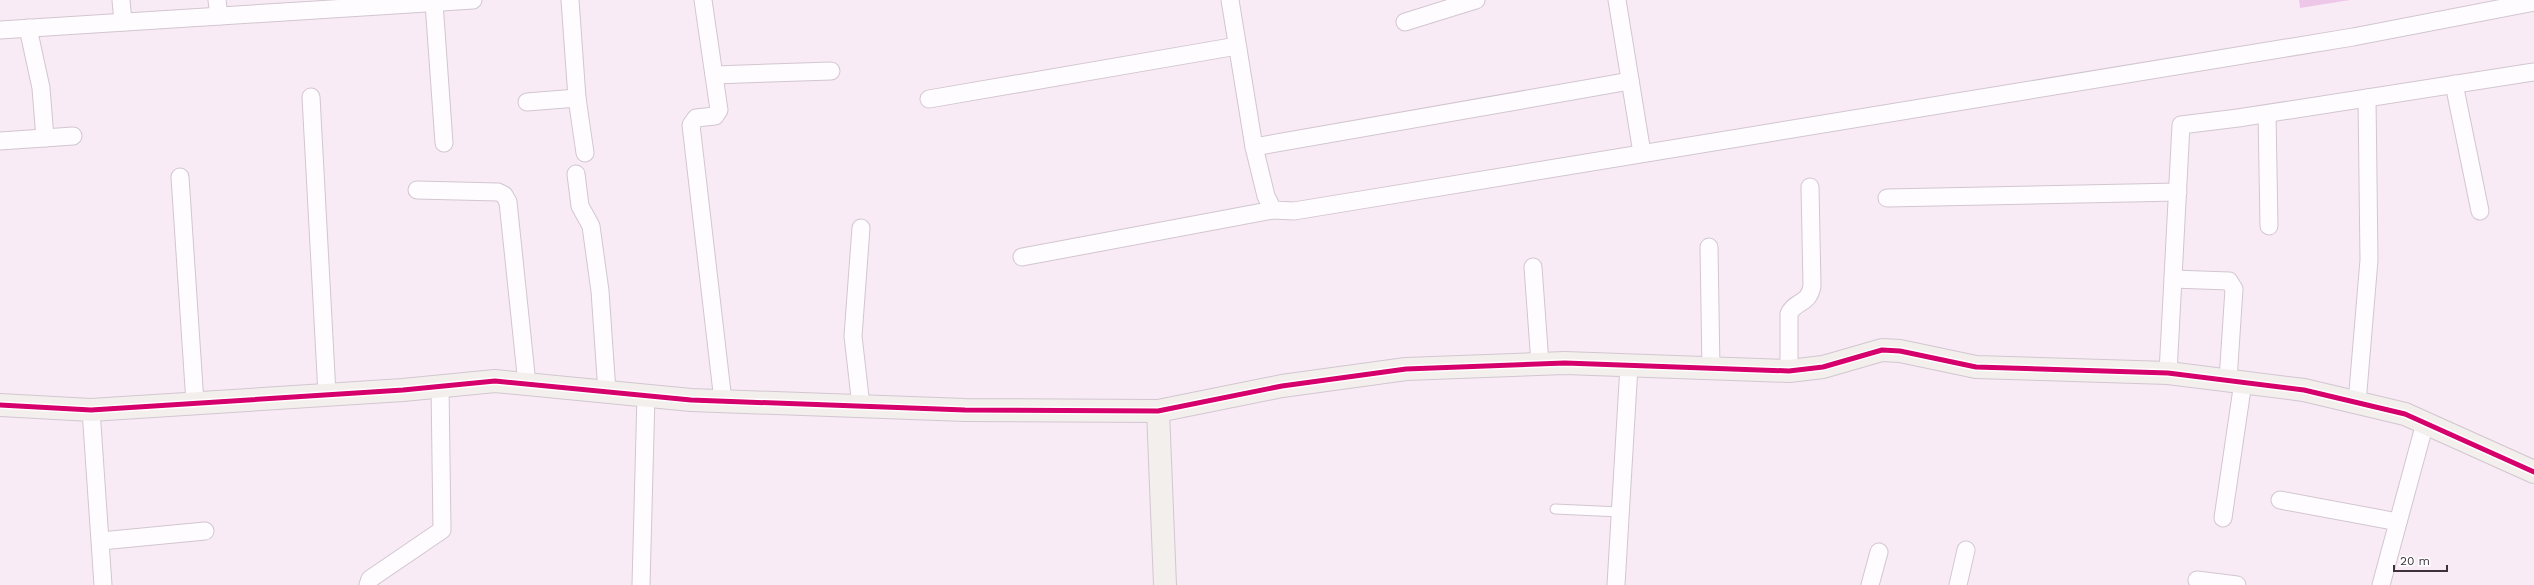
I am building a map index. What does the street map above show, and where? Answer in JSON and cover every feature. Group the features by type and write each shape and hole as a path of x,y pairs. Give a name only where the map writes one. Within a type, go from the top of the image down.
{"street":[{"path":"121,0 123,22"},
{"path":"0,30 123,22 218,8 473,0"},
{"path":"570,0 577,98 585,153"},
{"path":"703,0 718,114 696,118 691,125 723,401"},
{"path":"1230,0 1254,147 1266,196 1273,210"},
{"path":"1405,22 1476,0"},
{"path":"1617,0 1642,153"},
{"path":"424,2 444,143"},
{"path":"1022,257 1273,210 1294,211 2353,37 2534,2"},
{"path":"28,28 41,88 45,138"},
{"path":"929,99 1237,46"},
{"path":"714,75 831,71"},
{"path":"2168,373 2181,125 2268,114 2534,72"},
{"path":"1254,147 1630,81"},
{"path":"2454,84 2480,211"},
{"path":"311,97 327,394"},
{"path":"527,102 577,98"},
{"path":"2357,403 2370,260 2366,98"},
{"path":"2268,114 2269,226"},
{"path":"0,141 73,136"},
{"path":"576,174 580,206 591,226 600,291 607,392"},
{"path":"180,177 195,403"},
{"path":"1789,371 1789,314 1791,310 1808,298 1812,286 1810,187"},
{"path":"417,190 498,192 504,195 508,202 527,384"},
{"path":"1887,198 2178,192"},
{"path":"861,228 853,336 861,406"},
{"path":"1709,246 1711,369"},
{"path":"1534,267 1540,364"},
{"path":"2173,279 2229,281 2234,289 2235,381 2223,518"},
{"path":"0,405 90,410 495,381 723,401 965,410 1158,411 1282,386 1406,369 1540,364 1789,371 1823,367 1882,350 1900,350 1976,367 2168,373 2304,390 2405,414 2534,472"},
{"path":"1616,585 1629,366"},
{"path":"368,585 370,579 442,530 440,386"},
{"path":"640,585 646,395"},
{"path":"90,410 103,585"},
{"path":"1158,411 1165,585"},
{"path":"2381,585 2425,424"},
{"path":"2280,500 2398,522"},
{"path":"101,542 205,531"},
{"path":"1958,585 1966,550"},
{"path":"1870,585 1879,552"},
{"path":"2197,580 2231,585"}],"lane":[{"path":"1556,509 1620,512"}],"shaded area":[{"path":"2299,0 2350,0 2300,8"}],"cycle path":[{"path":"0,405 91,410 403,390 495,381 691,400 965,410 1158,411 1282,386 1406,369 1565,363 1789,371 1823,367 1882,350 1900,351 1976,367 2168,373 2304,390 2405,414 2534,472"}]}
